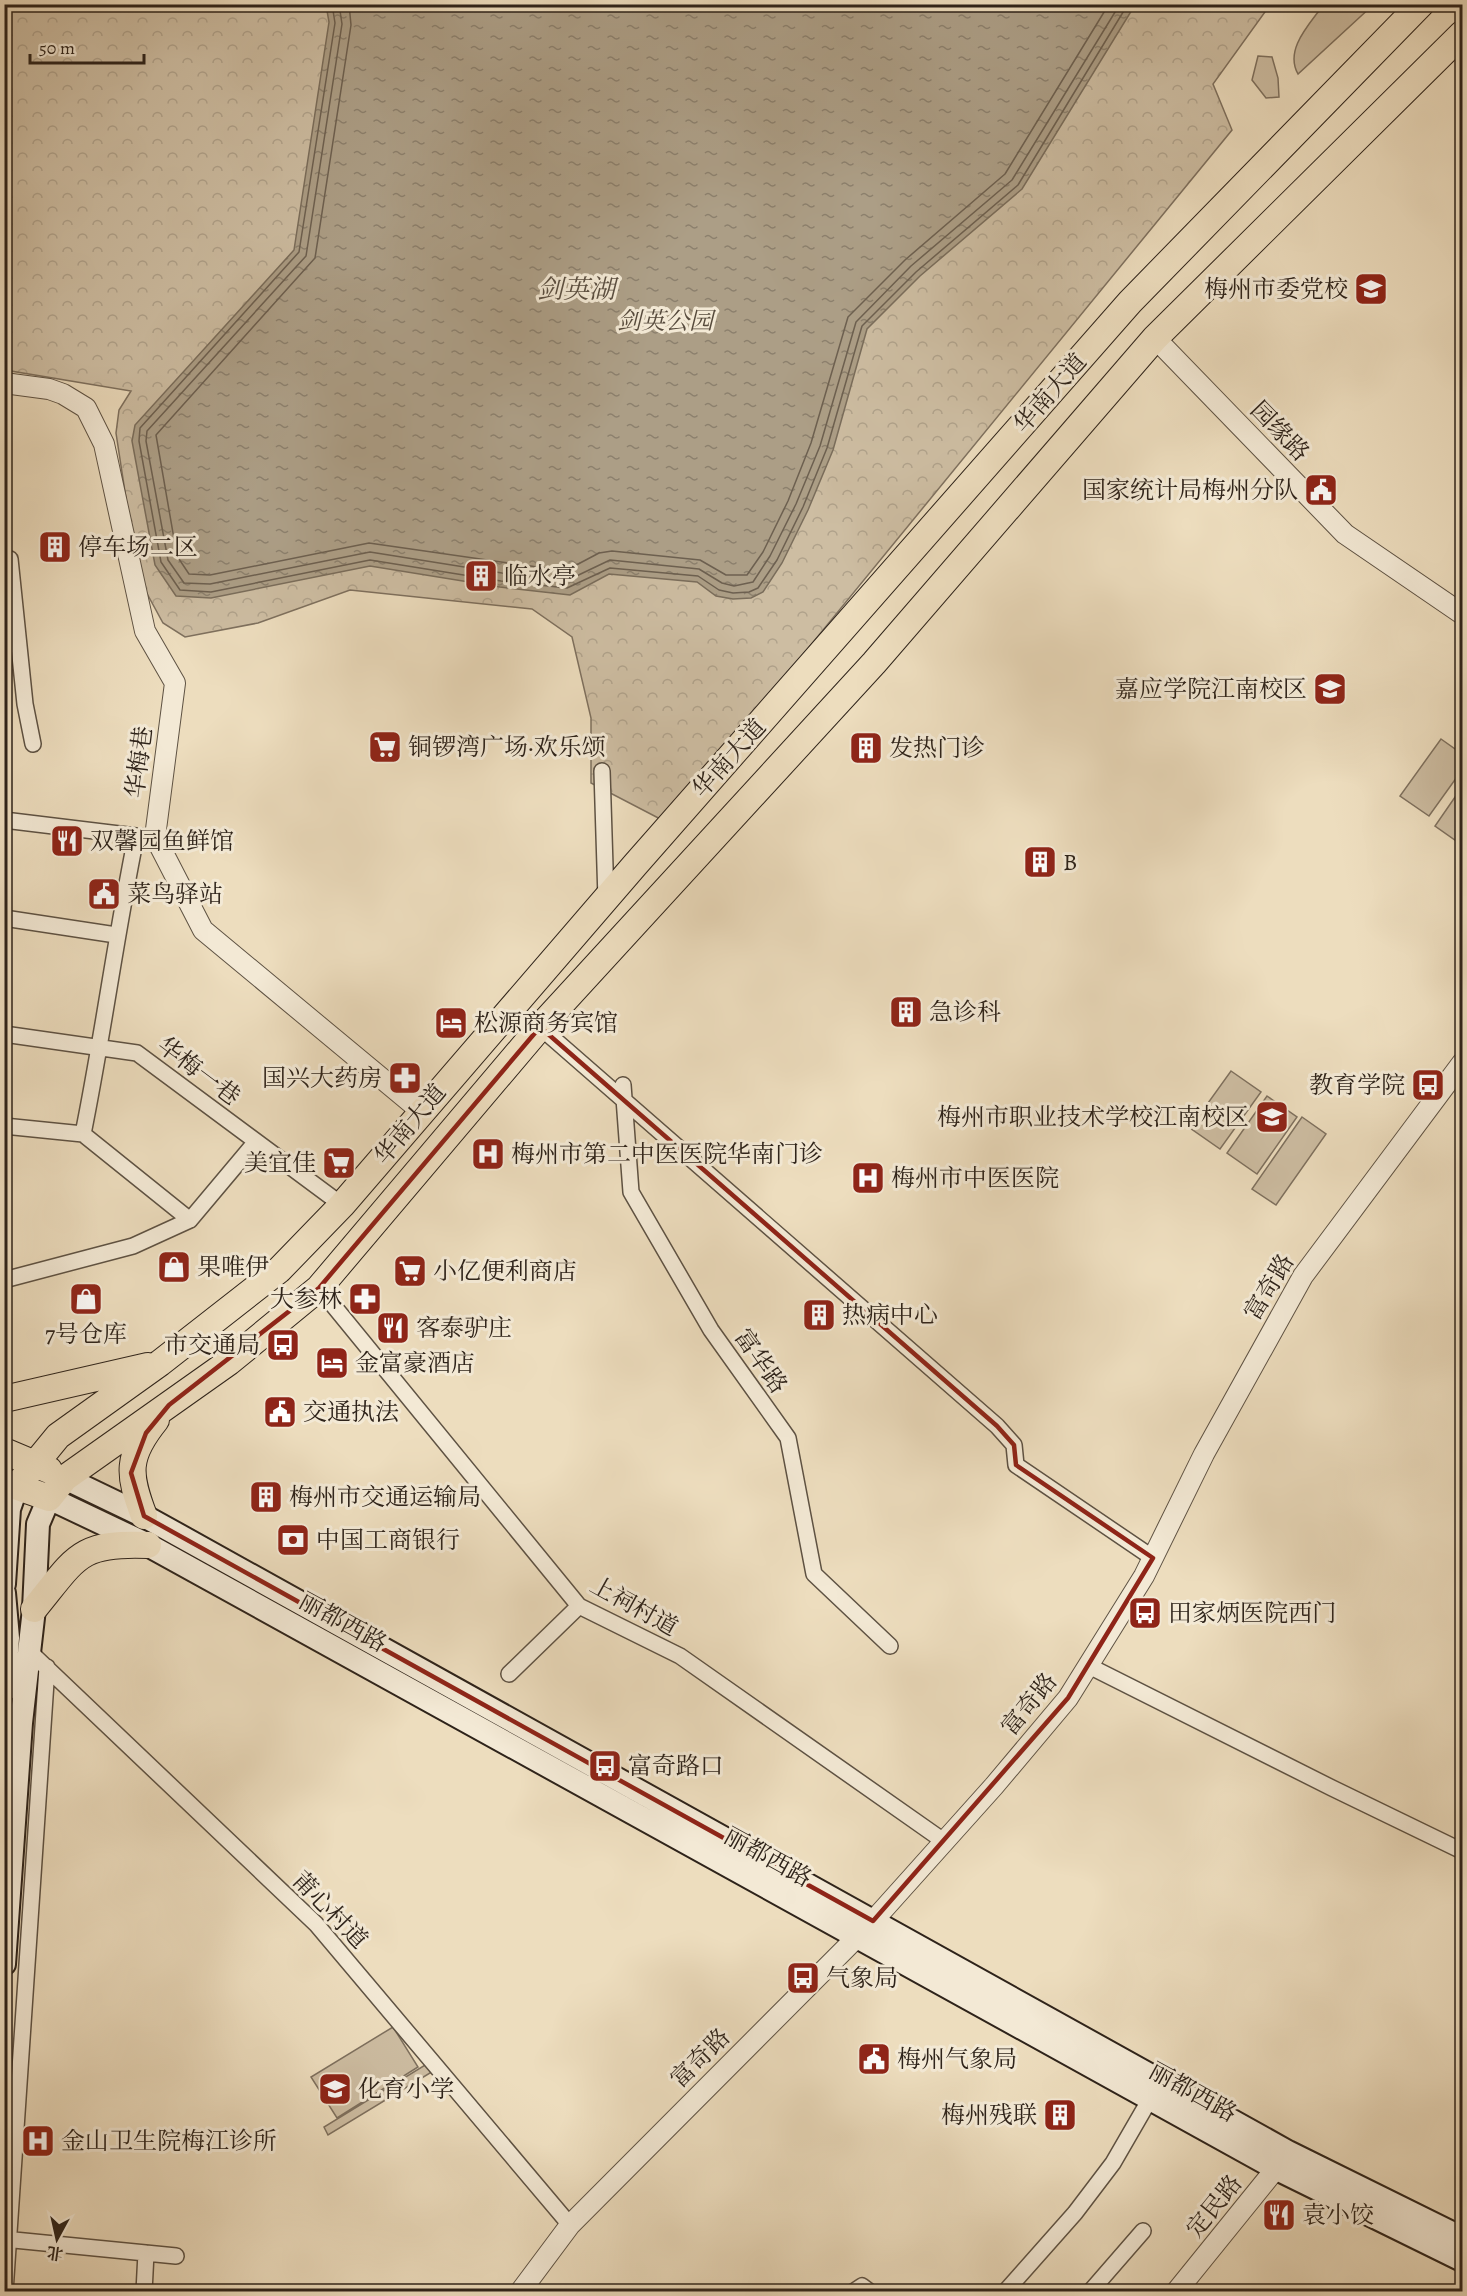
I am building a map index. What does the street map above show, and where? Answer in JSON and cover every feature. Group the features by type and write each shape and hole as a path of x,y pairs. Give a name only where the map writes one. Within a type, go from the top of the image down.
{"main road":[{"name":"华南大道","path":"11,1484 35,1463 57,1436 160,1363 279,1270 342,1205 578,930 1131,302 1421,4"},
{"name":"华南大道","path":"49,1498 65,1478 229,1362 319,1288 540,1028 874,663 1155,338 1462,34"},
{"path":"578,930 609,952"},
{"path":"4,1399 160,1363"},
{"path":"144,1516 130,1473 137,1449 146,1433 169,1405"},
{"path":"4,1451 65,1478"},
{"name":"丽都西路","path":"65,1478 144,1516 873,1921 1282,2161 1462,2260"},
{"path":"4,1584 11,1484 49,1498 38,1524 34,1609 38,1659 21,1723 4,1964"},
{"name":"丽都西路","path":"49,1498 148,1545 1150,2099 1282,2161 1462,2238"},
{"path":"34,1609 68,1567 95,1547 114,1543 148,1545"},
{"path":"4,1593 6,1641 4,1691"}],"street":[{"name":"园缘路","path":"1155,338 1345,534 1462,614"},
{"name":"华梅巷","path":"4,383 49,389 86,408 104,444 145,632 175,683 146,837"},
{"path":"10,559 25,704 33,744"},
{"path":"602,771 603,868 606,898"},
{"path":"4,820 146,837"},
{"path":"83,1134 100,1049 116,935 146,837"},
{"path":"146,837 203,930 421,1111"},
{"path":"4,918 116,935"},
{"path":"540,1028 997,1426 1014,1445 1016,1465 1153,1558"},
{"name":"华梅一巷","path":"4,1034 137,1053 342,1205"},
{"name":"富奇路","path":"520,2292 570,2225 873,1921 945,1842 1068,1698 1153,1558 1204,1454 1303,1276 1462,1062"},
{"name":"富华路","path":"623,1085 631,1192 711,1330 788,1438 814,1574 890,1646"},
{"path":"4,1126 83,1134 190,1220"},
{"path":"4,1280 133,1246 190,1220 253,1145"},
{"name":"上祠村道","path":"319,1288 579,1606 680,1656 945,1842"},
{"path":"508,1674 579,1606"},
{"path":"5,2292 38,1659"},
{"name":"莆心村道","path":"38,1659 316,1924 570,2225"},
{"path":"1089,1666 1462,1851"},
{"path":"1005,2292 1075,2213 1113,2163 1150,2099"},
{"name":"定民路","path":"1176,2292 1282,2161"},
{"path":"1090,2292 1143,2231"},
{"path":"4,2239 176,2256"},
{"path":"144,2292 146,2253"},
{"path":"853,2292 862,2286 870,2292"}],"highlighted area":[{"path":"540,1027 997,1426 1014,1445 1016,1465 1153,1558 1068,1698 873,1921 144,1516 131,1473 146,1433 169,1405 319,1288"}],"green space":[{"path":"1324,4 1373,5 1298,74 1294,55 1296,46"},
{"name":"剑英湖","path":"4,5 1270,5 1213,84 1232,130 666,822 591,783 591,718 572,637 532,609 350,590 258,623 185,637 163,623 138,577 116,433 119,410 131,391 5,370"},
{"path":"1258,56 1272,57 1278,78 1279,97 1266,98 1252,80"},
{"path":"1441,739 1462,754 1462,770 1429,816 1400,796"},
{"path":"1462,787 1462,845 1435,826"},
{"path":"1231,1071 1261,1092 1220,1149 1190,1128"},
{"path":"1267,1096 1297,1117 1257,1174 1227,1153"},
{"path":"1302,1117 1326,1134 1276,1205 1252,1189"},
{"path":"393,2027 418,2067 337,2118 311,2077"},
{"path":"430,2062 435,2070 328,2135 324,2127"}],"water":[{"name":"剑英湖","path":"326,4 1135,5 1022,189 920,276 867,329 833,450 808,510 782,563 763,592 751,598 733,599 716,596 697,582 609,574 570,595 500,587 370,566 211,598 176,596 155,565 132,441 135,425 294,250 329,22"},
{"path":"12,670 5,737 5,671"}],"place":[{"name":"梅州市委党校","path":"1371,289"},
{"name":"国家统计局梅州分队","path":"1321,490"},
{"name":"停车场二区","path":"55,547"},
{"name":"临水亭","path":"481,576"},
{"name":"嘉应学院江南校区","path":"1330,689"},
{"name":"铜锣湾广场·欢乐颂","path":"385,747"},
{"name":"发热门诊","path":"866,748"},
{"name":"双馨园鱼鲜馆","path":"67,841"},
{"name":"B","path":"1040,862"},
{"name":"菜鸟驿站","path":"104,894"},
{"name":"急诊科","path":"906,1012"},
{"name":"松源商务宾馆","path":"451,1023"},
{"name":"国兴大药房","path":"405,1078"},
{"name":"教育学院","path":"1428,1085"},
{"name":"梅州市职业技术学校江南校区","path":"1272,1117"},
{"name":"梅州市第二中医医院华南门诊","path":"488,1154"},
{"name":"美宜佳","path":"339,1163"},
{"name":"梅州市中医医院","path":"868,1178"},
{"name":"果唯伊","path":"174,1267"},
{"name":"小亿便利商店","path":"410,1271"},
{"name":"7号仓库","path":"86,1299"},
{"name":"大参林","path":"365,1299"},
{"name":"热病中心","path":"819,1315"},
{"name":"客泰驴庄","path":"393,1328"},
{"name":"市交通局","path":"283,1345"},
{"name":"金富豪酒店","path":"332,1363"},
{"name":"交通执法","path":"280,1412"},
{"name":"梅州市交通运输局","path":"266,1497"},
{"name":"中国工商银行","path":"293,1540"},
{"name":"田家炳医院西门","path":"1145,1613"},
{"name":"富奇路口","path":"605,1766"},
{"name":"气象局","path":"803,1978"},
{"name":"梅州气象局","path":"874,2059"},
{"name":"化育小学","path":"335,2089"},
{"name":"梅州残联","path":"1060,2115"},
{"name":"金山卫生院梅江诊所","path":"38,2141"},
{"name":"袁小饺","path":"1279,2215"}],"park label":[{"name":"剑英公园","path":"665,321"}]}
